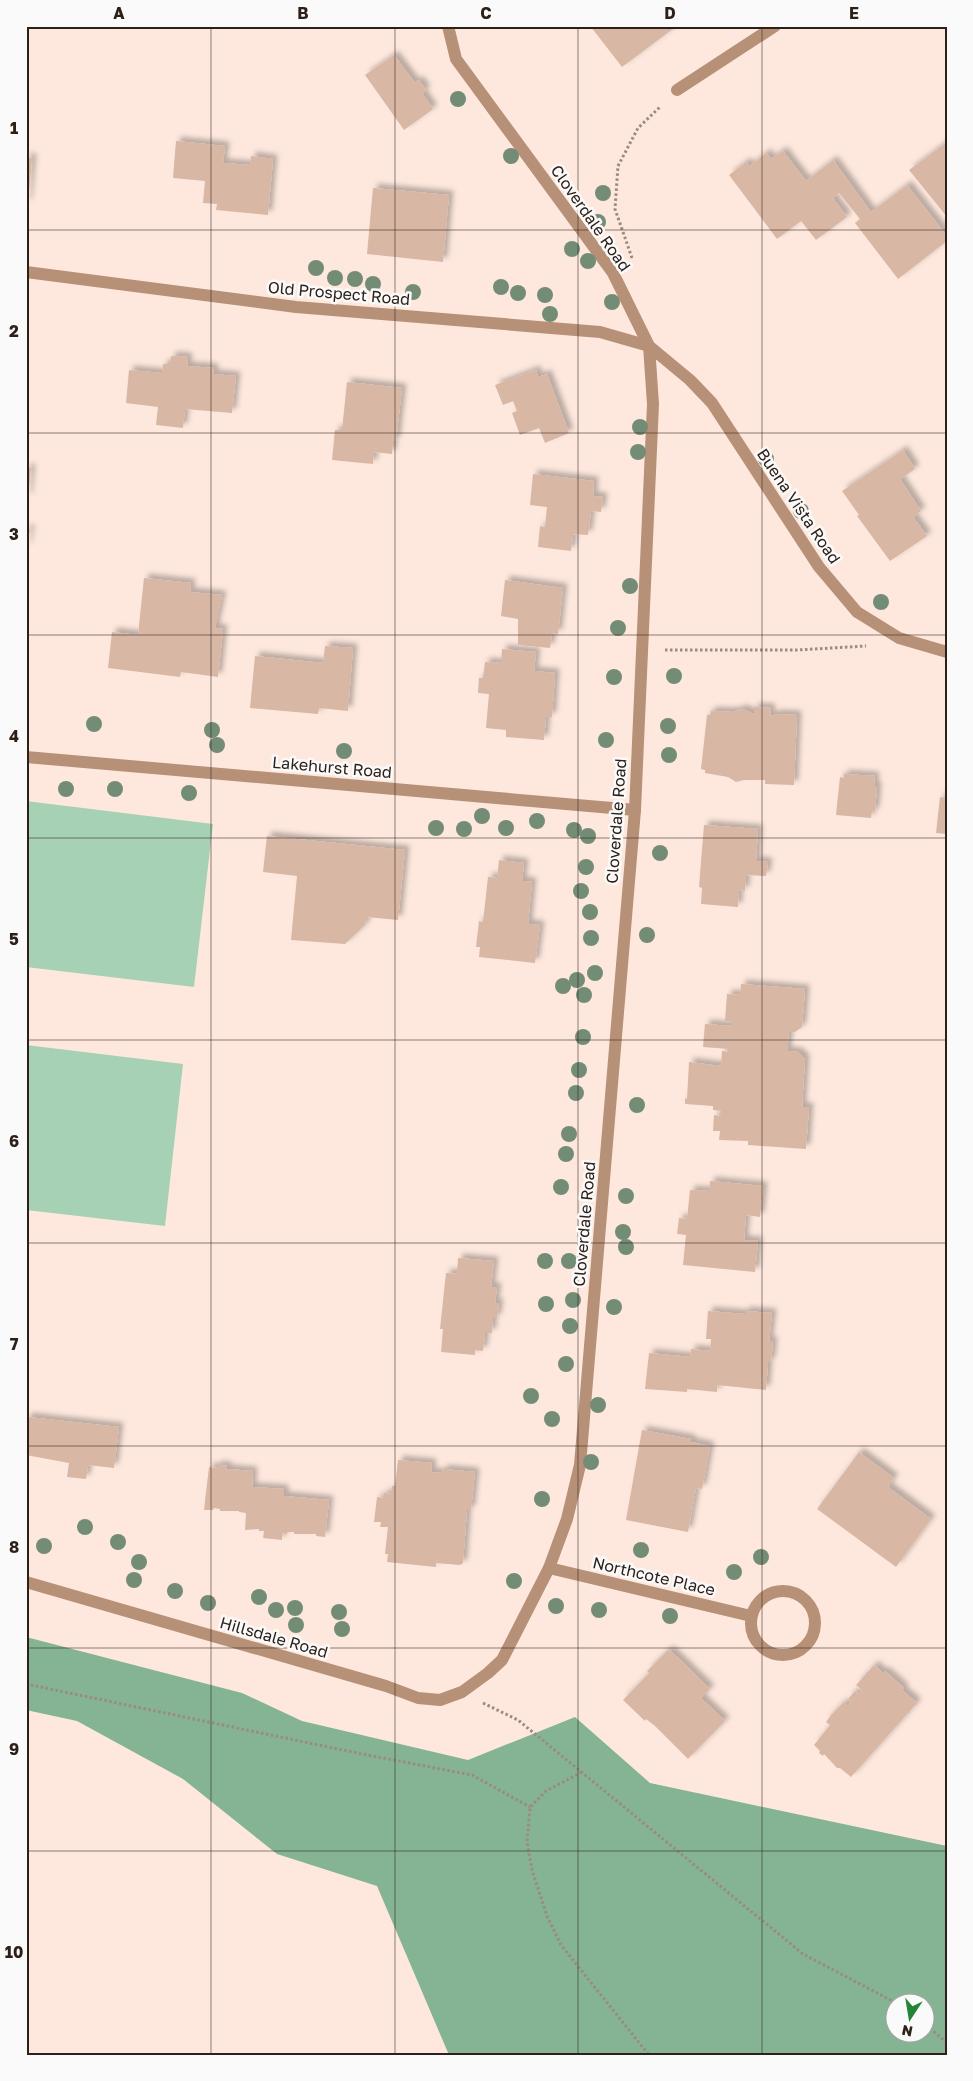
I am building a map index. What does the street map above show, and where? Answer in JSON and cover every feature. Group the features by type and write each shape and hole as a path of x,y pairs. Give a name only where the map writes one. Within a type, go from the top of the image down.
{"street":[{"name":"Cloverdale Road","path":"448,26 456,59 613,273 649,346 653,404 635,810 580,1465 567,1519 549,1568 502,1660"},
{"path":"677,90 775,26"},
{"name":"Old Prospect Road","path":"26,272 296,306 600,332 649,346"},
{"name":"Buena Vista Road","path":"649,346 690,380 712,403 819,567 857,612 899,638 947,652"},
{"name":"Lakehurst Road","path":"26,757 635,810"},
{"name":"Northcote Place","path":"549,1568 751,1616"},
{"name":"Hillsdale Road","path":"26,1582 386,1686 418,1698 440,1700 462,1692 502,1660"},
{"path":"780,1590 791,1591 800,1595 808,1602 816,1621 814,1632 809,1642 802,1649 792,1654 775,1654 760,1646 754,1638 751,1616 755,1606 770,1593 780,1590"}],"path":[{"path":"634,262 615,209 618,166 638,128 677,90"},
{"path":"642,650 797,650 869,646"},
{"path":"26,1684 472,1775 530,1808"},
{"path":"462,1692 518,1720 803,1954 886,1998"},
{"path":"582,1772 546,1791 530,1808 527,1842 532,1870 547,1916 561,1945 649,2055"},
{"path":"936,2034 947,2043"}],"green space":[{"path":"26,801 213,824 194,987 26,967"},
{"path":"26,1045 183,1064 165,1226 26,1210"},
{"path":"26,1637 242,1693 302,1721 468,1760 575,1717 650,1783 947,1846 947,2055 449,2055 377,1886 277,1854 183,1779 77,1721 26,1710"}],"building":[{"path":"652,26 654,28 658,26 659,28 672,26 674,28 622,67 591,27"},
{"path":"394,55 415,83 419,80 426,90 422,93 433,109 404,130 365,75"},
{"path":"176,141 225,146 223,163 250,165 251,156 273,159 268,215 216,210 217,204 203,203 205,181 173,178"},
{"path":"947,142 947,217 909,170"},
{"path":"783,151 806,181 833,160 871,212 907,185 947,236 947,241 898,279 855,223 860,219 839,193 833,198 847,217 816,240 801,221 777,239 729,175 746,162 750,166 766,153 771,159"},
{"path":"26,157 32,158 28,204 26,204"},
{"path":"373,188 449,195 443,262 367,254"},
{"path":"171,356 188,357 187,366 214,368 213,374 236,376 232,413 185,409 183,428 156,425 158,407 126,403 129,370 162,373 163,364 170,364"},
{"path":"536,370 538,377 547,374 569,433 545,443 539,428 520,435 512,413 517,411 513,401 503,405 495,385"},
{"path":"347,382 402,388 396,441 393,441 392,454 374,452 373,464 332,460 335,430 342,430"},
{"path":"903,450 915,469 900,479 921,511 913,517 927,536 890,561 857,516 859,515 842,491"},
{"path":"26,468 31,468 28,498 26,498"},
{"path":"533,474 594,481 593,496 603,497 601,512 591,511 588,535 573,534 571,551 538,547 540,526 545,527 547,507 530,505"},
{"path":"26,528 30,529 27,548 26,548"},
{"path":"144,578 191,583 190,592 222,595 215,628 223,629 218,677 181,672 180,677 108,668 112,632 138,635"},
{"path":"505,580 563,588 558,634 552,633 550,648 518,645 518,619 501,616"},
{"path":"325,646 353,648 348,711 319,708 318,714 250,708 255,656 323,663"},
{"path":"502,649 536,652 534,671 555,673 552,717 546,717 544,740 506,737 506,730 486,728 489,694 478,693 479,678 483,678 485,662 501,663"},
{"path":"754,707 771,708 770,716 778,714 797,715 794,785 765,784 765,780 736,782 728,777 705,773 705,770 701,769 707,715 711,714 711,711 733,712 743,709 754,714"},
{"path":"844,774 875,776 874,786 877,786 875,812 872,811 871,818 836,815 840,777 844,778"},
{"path":"940,797 947,798 947,834 936,833"},
{"path":"704,825 758,829 756,861 768,862 766,876 746,875 745,891 739,890 738,907 701,904 702,888 699,887"},
{"path":"267,836 405,850 398,920 366,917 365,925 345,944 291,940 297,876 263,872"},
{"path":"499,860 524,863 522,881 532,882 528,924 540,925 535,963 479,957 480,947 476,947 479,921 483,922 488,877 497,878"},
{"path":"741,984 805,989 802,1027 795,1032 789,1032 787,1051 798,1052 805,1059 802,1107 809,1107 806,1149 748,1145 748,1141 719,1140 720,1131 713,1131 714,1115 721,1116 721,1111 713,1110 713,1106 685,1104 685,1098 687,1099 689,1062 721,1066 722,1051 729,1052 729,1049 703,1047 705,1024 731,1026 731,1021 725,1021 727,994 740,995"},
{"path":"710,1181 763,1186 760,1217 746,1215 744,1240 758,1241 755,1272 683,1265 686,1235 677,1234 679,1218 687,1219 690,1190 709,1191"},
{"path":"458,1258 494,1261 491,1287 497,1287 495,1303 499,1303 497,1318 493,1318 492,1333 485,1333 483,1351 475,1350 475,1355 441,1352 443,1329 440,1329 446,1273 457,1274"},
{"path":"708,1311 745,1314 745,1311 772,1313 769,1341 773,1341 771,1362 768,1362 766,1390 717,1385 717,1392 687,1389 687,1392 645,1389 649,1353 690,1357 691,1349 710,1351 711,1339 706,1339"},
{"path":"28,1417 119,1427 114,1468 88,1465 86,1479 67,1477 69,1463 26,1455 26,1420"},
{"path":"642,1430 691,1439 691,1442 710,1446 702,1489 696,1488 688,1532 626,1520"},
{"path":"859,1452 894,1478 888,1487 931,1519 896,1567 817,1509"},
{"path":"398,1460 432,1463 431,1472 442,1473 443,1469 475,1472 471,1510 467,1510 463,1563 460,1565 436,1563 436,1567 387,1562 388,1554 385,1554 388,1527 380,1527 381,1522 374,1522 377,1497 383,1498 384,1493 391,1494 392,1486 395,1486"},
{"path":"217,1465 227,1466 227,1469 253,1471 252,1487 284,1489 284,1496 329,1500 325,1537 316,1536 316,1534 294,1534 294,1532 287,1532 287,1534 282,1533 282,1540 263,1538 264,1531 259,1531 259,1529 245,1530 246,1513 220,1511 220,1509 214,1508 213,1510 204,1510 209,1467 217,1468"},
{"path":"668,1650 710,1689 701,1698 725,1721 688,1759 655,1726 646,1719 645,1721 623,1700 649,1673 647,1671"},
{"path":"874,1665 883,1673 885,1671 917,1703 851,1777 840,1768 837,1768 824,1754 823,1756 819,1753 820,1751 814,1745 830,1725 826,1722 831,1715 844,1702 848,1706 851,1702 848,1699 855,1691 858,1694 862,1690 856,1685"}]}
